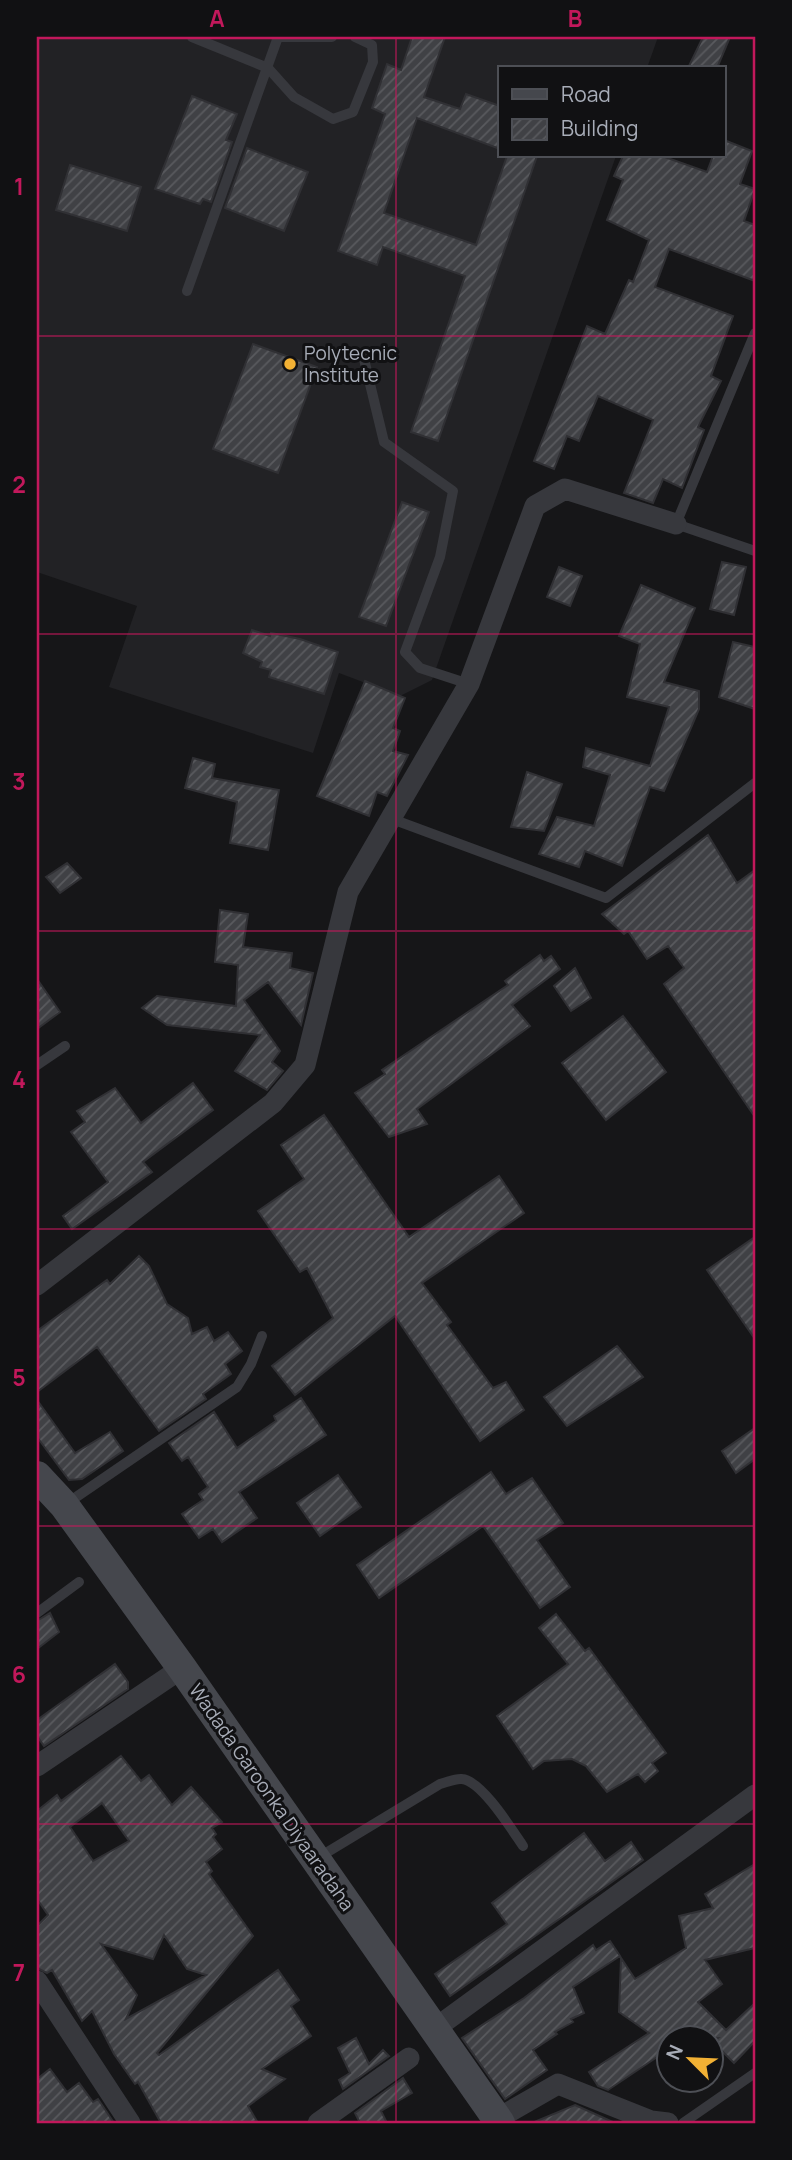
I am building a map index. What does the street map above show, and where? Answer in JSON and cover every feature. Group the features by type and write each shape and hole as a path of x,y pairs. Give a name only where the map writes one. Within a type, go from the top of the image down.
{"main road":[{"name":"Wadada Garoonka Diyaaradaha","path":"37,1476 64,1505 182,1668 498,2121"}],"street":[{"path":"37,1285 273,1103 305,1065 348,892 469,684 535,506 565,489 676,524"},
{"path":"37,1766 182,1668"},
{"path":"433,2030 755,1796"},
{"path":"37,1981 131,2123"},
{"path":"318,2123 409,2058"},
{"path":"498,2121 558,2084 651,2120 668,2123"}],"lane":[{"path":"192,37 268,68 293,97 333,119 353,113 373,62 372,45 355,37"},
{"path":"187,291 277,37 332,37"},
{"path":"755,333 676,524 755,551"},
{"path":"363,355 384,442 453,491 440,557 405,652 420,668 469,684"},
{"path":"392,819 606,898 755,783"},
{"path":"37,1065 65,1046"},
{"path":"64,1505 237,1387 251,1364 262,1336"},
{"path":"37,1613 79,1582"},
{"path":"315,1860 440,1784 461,1779 470,1782 491,1801 523,1846"},
{"path":"683,2123 755,2073"}],"shaded area":[{"name":"Polytecnic Institute","path":"37,37 658,37 648,66 498,66 498,158 615,158 432,680 400,696 339,673 313,753 109,687 137,606 37,572"}],"building":[{"path":"412,37 445,37 424,97 460,109 466,94 498,105 498,148 417,118 384,213 476,245 506,158 536,158 438,441 411,432 465,276 383,247 377,265 338,251 385,114 372,108 387,64 401,70"},
{"path":"703,37 730,37 718,66 689,66"},
{"path":"192,96 237,114 226,140 232,142 211,202 203,199 200,204 155,189"},
{"path":"726,141 752,151 740,184 755,189 744,221 755,225 755,281 669,249 655,287 733,316 711,376 721,381 698,427 704,430 682,488 663,479 653,503 624,493 653,420 598,396 579,441 567,436 554,469 534,461 587,326 605,334 629,280 633,282 649,240 607,220 623,180 614,176 622,158 668,158 707,172 712,158 726,158"},
{"path":"247,148 308,172 284,231 225,208"},
{"path":"70,165 141,187 127,231 56,210"},
{"path":"253,344 317,367 278,473 213,449"},
{"path":"402,502 429,512 386,626 359,617"},
{"path":"722,562 746,567 734,615 710,609"},
{"path":"559,567 582,576 570,606 547,597"},
{"path":"641,585 695,608 664,682 699,691 699,709 664,791 650,787 622,866 585,851 579,867 539,854 557,817 594,826 610,775 583,767 586,748 650,766 669,707 627,697 640,644 619,636"},
{"path":"252,630 270,636 271,633 300,639 338,652 324,694 269,677 271,670 260,667 262,662 243,653"},
{"path":"733,642 755,647 755,709 719,697"},
{"path":"365,681 405,698 393,728 400,731 393,751 408,755 387,796 377,792 369,816 317,796"},
{"path":"193,758 215,764 212,778 279,790 268,850 230,843 237,802 185,788"},
{"path":"527,772 562,784 544,831 511,827"},
{"path":"708,835 737,883 755,870 755,1117 664,984 684,968 668,946 647,959 628,931 624,934 602,914"},
{"path":"67,863 81,878 60,893 46,877"},
{"path":"220,910 248,914 243,947 292,953 290,968 313,973 301,1025 268,982 244,1000 280,1051 272,1062 283,1071 267,1090 235,1071 260,1035 167,1025 142,1008 157,996 236,1006 238,965 215,962"},
{"path":"540,955 544,961 551,956 560,969 512,1005 530,1026 417,1109 427,1124 389,1137 355,1093 385,1074 382,1070 508,985 505,981"},
{"path":"575,968 591,998 571,1011 554,986"},
{"path":"37,979 60,1012 37,1029"},
{"path":"623,1016 666,1072 606,1120 562,1063"},
{"path":"193,1083 213,1110 143,1162 152,1172 72,1229 63,1216 108,1182 71,1132 85,1122 77,1111 115,1088 141,1123"},
{"path":"324,1115 409,1237 499,1176 524,1213 422,1283 451,1322 447,1325 493,1388 506,1382 524,1410 480,1441 395,1316 295,1395 272,1366 333,1318 307,1268 300,1272 258,1211 304,1179 281,1145"},
{"path":"755,1237 755,1339 707,1270"},
{"path":"139,1256 149,1266 167,1304 188,1318 192,1334 207,1327 214,1341 228,1332 242,1351 225,1364 231,1374 203,1394 206,1399 159,1431 97,1347 37,1392 37,1331 107,1280 110,1284"},
{"path":"617,1346 643,1377 567,1426 544,1397"},
{"path":"301,1398 326,1435 239,1492 257,1518 222,1542 213,1529 199,1538 182,1514 203,1500 199,1494 208,1487 188,1457 182,1461 169,1443 214,1412 237,1448 276,1421 274,1416"},
{"path":"37,1400 75,1453 110,1432 123,1451 82,1479 69,1480 37,1437"},
{"path":"755,1428 755,1459 736,1473 722,1451"},
{"path":"491,1472 506,1494 532,1478 563,1523 537,1540 570,1587 540,1608 483,1526 379,1598 357,1565"},
{"path":"338,1475 361,1507 320,1536 297,1503"},
{"path":"50,1613 59,1632 37,1649 37,1621"},
{"path":"556,1614 585,1651 589,1648 666,1753 652,1763 658,1771 645,1782 638,1774 607,1792 586,1766 572,1759 544,1761 533,1769 497,1716 568,1664 539,1628"},
{"path":"115,1664 128,1682 128,1689 44,1746 37,1736 37,1720"},
{"path":"121,1756 141,1781 149,1775 172,1805 191,1787 222,1822 212,1828 216,1834 213,1837 222,1849 206,1862 212,1871 209,1874 253,1936 157,2053 159,2055 278,1970 299,2000 291,2006 311,2036 262,2069 285,2079 248,2106 258,2123 161,2123 138,2082 135,2084 114,2054 92,2011 82,2021 52,1970 47,1973 37,1968 37,1926 48,1915 37,1899 37,1811 57,1795 61,1801","holes":["102,1803 129,1841 93,1861 70,1827","164,1935 187,1969 206,1975 126,2019 137,1995 101,1944 153,1959"]},
{"path":"584,1833 605,1861 631,1842 643,1860 450,1996 435,1974 507,1924 492,1903"},
{"path":"755,1864 755,1948 705,1960 722,1984 698,2002 720,2024 656,2024 656,2058 608,2090 598,2086 589,2072 649,2033 619,2012 621,1958 635,1979 686,1948 679,1916 713,1908 705,1894"},
{"path":"610,1941 620,1956 573,1987 584,2013 571,2019 573,2022 555,2032 557,2034 533,2050 547,2070 505,2099 462,2038 524,1998 593,1945 596,1950"},
{"path":"755,2003 755,2041 734,2063 726,2055 726,2030"},
{"path":"356,2038 369,2064 383,2050 389,2056 343,2089 339,2080 350,2073 338,2048"},
{"path":"50,2069 67,2092 79,2083 93,2102 98,2099 114,2123 37,2123 37,2079"},
{"path":"403,2078 412,2093 381,2111 387,2123 360,2123 355,2113"},
{"path":"575,2105 615,2123 532,2123"}],"place":[{"name":"Polytecnic Institute","path":"290,364"}]}
